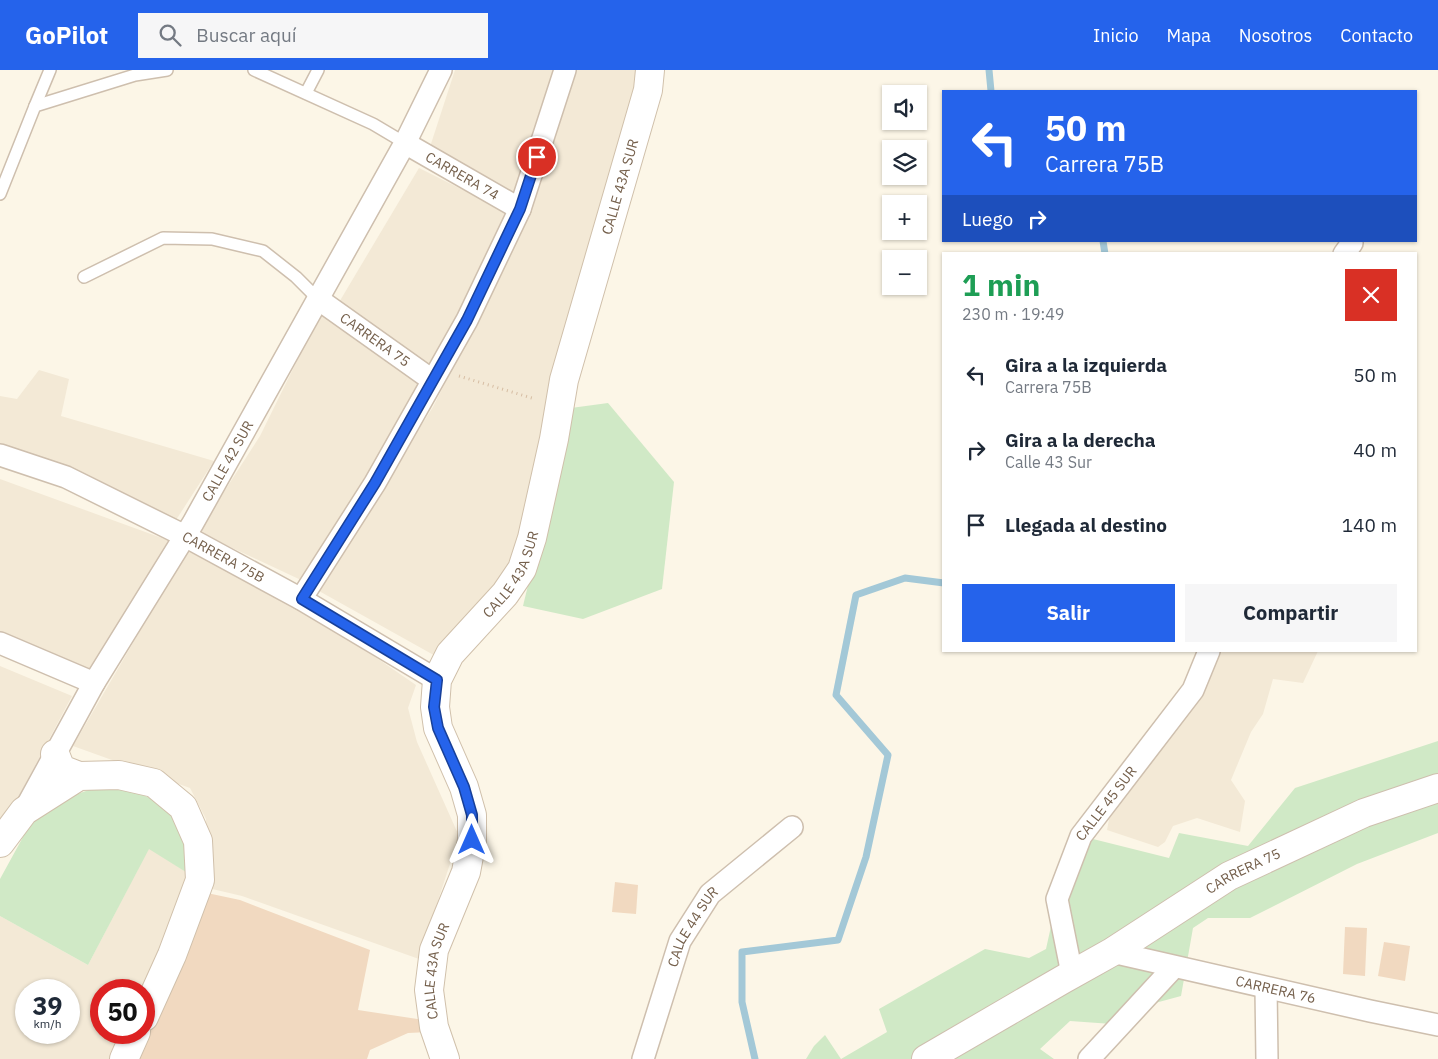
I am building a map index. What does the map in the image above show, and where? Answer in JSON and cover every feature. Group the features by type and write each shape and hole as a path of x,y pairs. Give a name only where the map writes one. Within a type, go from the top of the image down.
{"main road":[{"name":"CALLE 43A SUR","path":"445,1059 434,1027 429,990 434,950 466,872 472,840 472,815 464,787 438,728 434,707 437,680 450,654 505,594 522,569 532,538 567,371 648,90 650,70"},
{"path":"55,754 61,769 79,776 119,775 154,784 183,807 198,841 200,880 172,955 155,993"},
{"path":"24,811 79,776"},
{"name":"CARRERA 75","path":"1067,977 1112,952 1229,876 1364,813 1438,788"},
{"name":"CALLE 42 SUR","path":"0,843 24,811"},
{"path":"926,1059 1067,977"},
{"path":"124,1059 131,1044"}],"street":[{"name":"CALLE 42 SUR","path":"24,811 94,683 185,536 405,144 441,70"},
{"path":"302,599 375,483 467,320 520,209 565,70"},
{"name":"CARRERA 74","path":"405,144 520,209"},
{"name":"CARRERA 75","path":"318,299 435,375"},
{"name":"CARRERA 75B","path":"0,455 66,477 185,536 302,599 437,680"},
{"path":"0,644 94,683"},
{"name":"CALLE 45 SUR","path":"1067,977 1057,899 1081,836 1193,690 1209,652"},
{"name":"CALLE 44 SUR","path":"644,1059 680,941 710,894 792,827"},
{"name":"CARRERA 76","path":"1112,952 1438,1025"},
{"path":"1089,1059 1174,967"},
{"path":"1266,988 1267,1059"}],"lane":[{"path":"0,194 50,70"},
{"path":"36,106 135,75 167,70"},
{"path":"254,70 373,124 405,144"},
{"path":"306,93 318,70"},
{"path":"84,277 163,238 212,240 263,251 296,277 318,299"}],"path":[{"path":"435,375 559,406"}],"shaded area":[{"path":"455,70 557,70 551,98 514,192 428,153"},
{"path":"575,70 638,70 631,113 533,468 521,560 439,658 319,591 433,407 474,325"},
{"path":"419,168 509,213 467,307 429,365 338,304"},
{"path":"321,312 423,380 366,484 301,580 198,532 260,436"},
{"path":"39,370 69,379 61,416 214,461 176,520 0,454 0,396 17,399"},
{"path":"0,479 170,541 89,671 0,633"},
{"path":"190,545 301,606 416,685 408,708 417,742 459,836 419,959 242,896 208,888 206,819 190,788 73,746"},
{"path":"1218,652 1318,652 1303,683 1273,679 1263,714 1251,732 1231,780 1245,801 1240,832 1197,818 1173,826 1165,842 1158,847 1107,830 1111,809"},
{"path":"0,666 72,696 0,832"},
{"path":"149,848 189,874 174,924 147,979 90,979 90,1044 121,1044 115,1059 0,1059 0,916 88,965"}],"green space":[{"path":"608,403 674,482 662,589 583,619 523,606 571,408"},
{"path":"1438,741 1438,833 1357,864 1250,918 1208,918 1193,928 1181,996 1144,1006 1112,1024 1070,1021 1040,1049 1054,1059 841,1059 887,1032 879,1009 985,949 1029,958 1046,949 1057,899 1081,836 1169,858 1179,833 1248,846 1295,788"},
{"path":"103,785 127,788 152,799 173,814 186,840 189,874 149,849 88,965 0,916 0,879 34,817 66,798"},
{"path":"825,1035 841,1059 806,1059 814,1046"}],"building":[{"path":"615,882 638,885 636,914 612,912"},
{"path":"207,893 240,900 370,950 358,1010 424,1020 429,1032 408,1033 370,1050 367,1059 139,1059 145,1044 155,1044 155,1020"},
{"path":"1345,927 1367,928 1365,976 1343,974"},
{"path":"1384,942 1410,946 1405,981 1378,976"}],"waterway":[{"path":"989,70 991,90"},
{"path":"1103,242 1105,252"},
{"path":"755,1059 742,1002 742,952 838,940 866,857 888,755 836,695 856,595 905,578 942,583"}],"route":[{"path":"472,840 472,815 464,787 438,728 434,707 437,680 302,599 375,483 467,320 520,209 537,157"}]}
